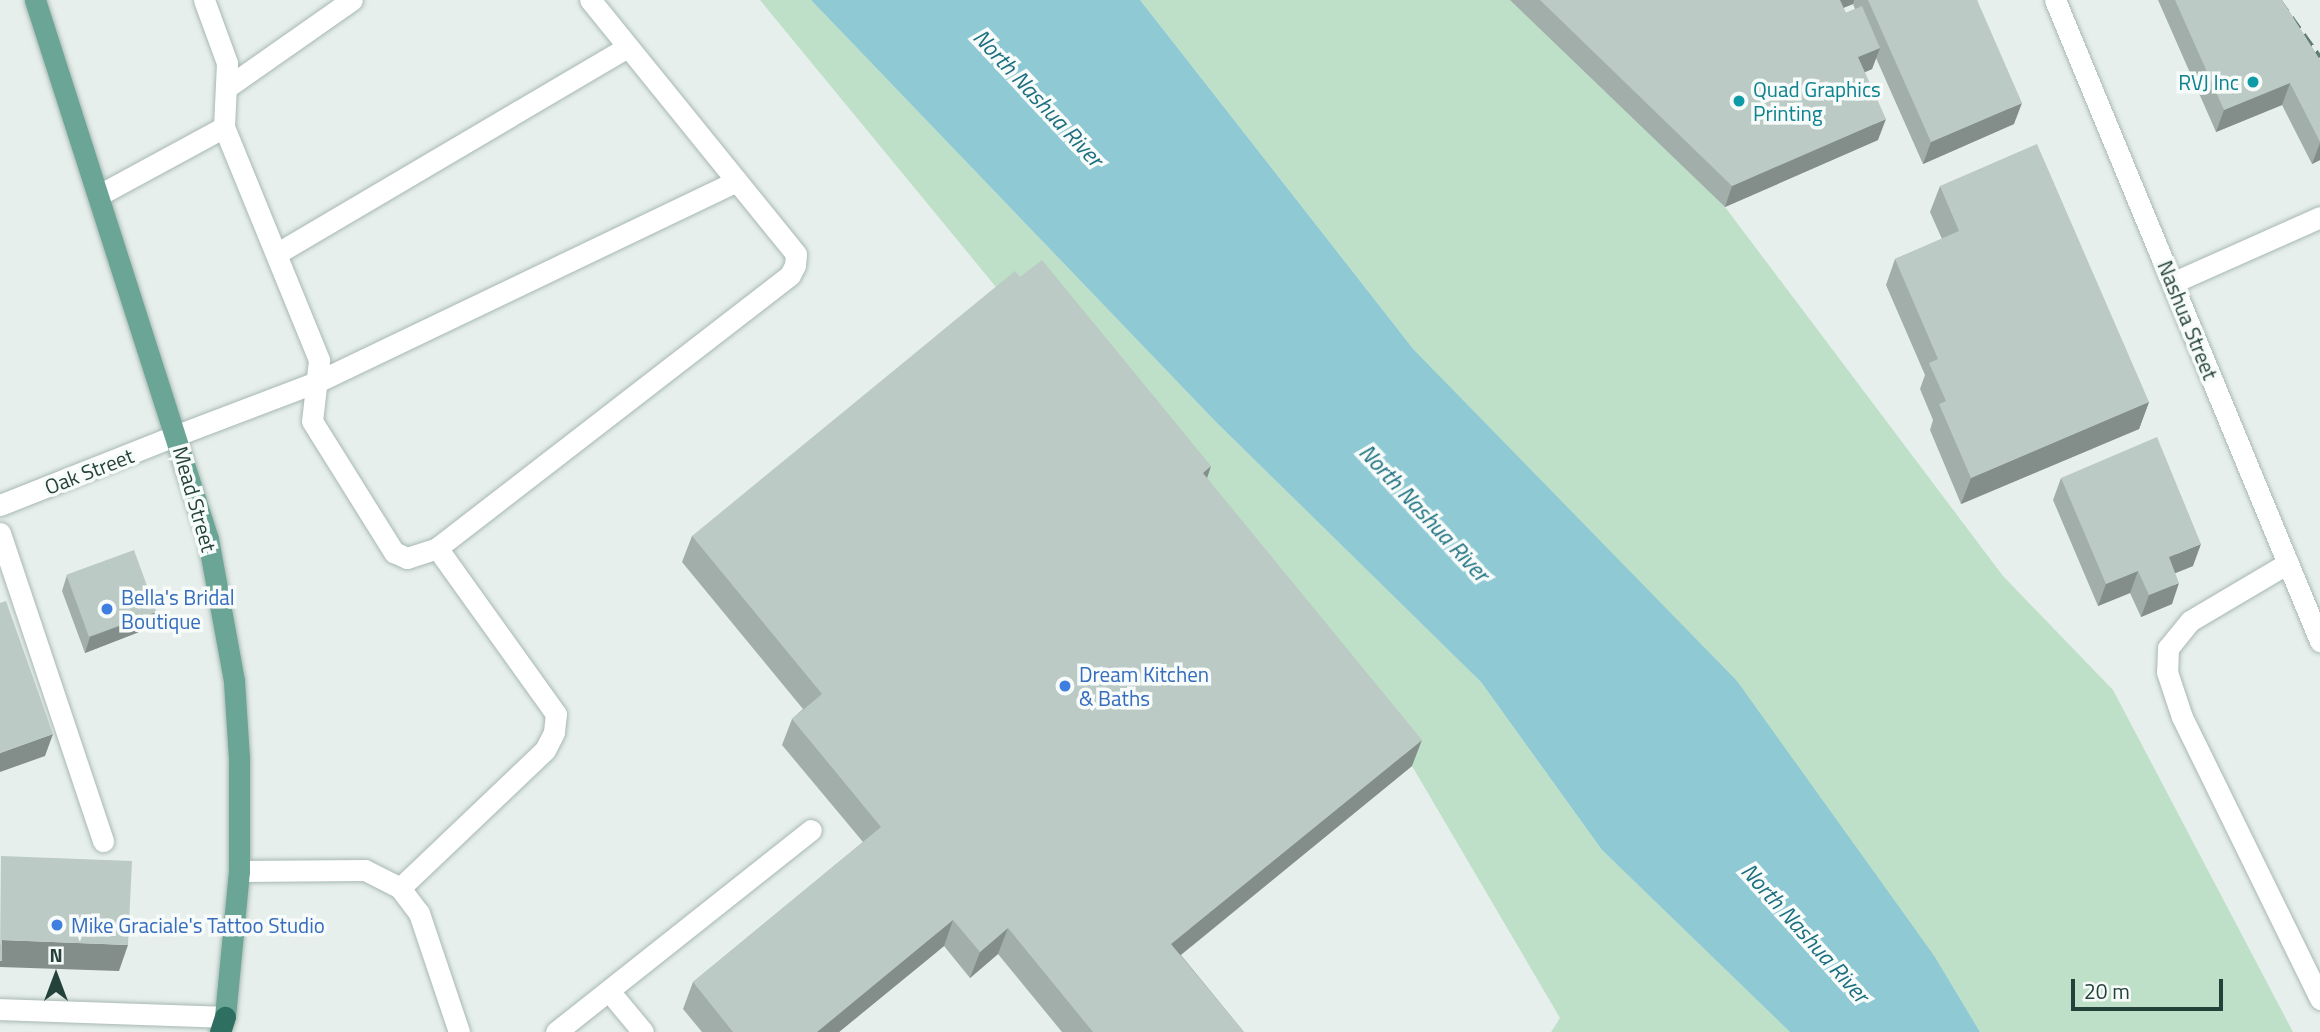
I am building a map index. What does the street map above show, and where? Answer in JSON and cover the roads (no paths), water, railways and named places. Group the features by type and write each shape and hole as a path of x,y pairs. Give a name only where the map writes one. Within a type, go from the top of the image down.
{"main road":[{"name":"Mead Street","path":"35,0 208,538 234,681 239,871 224,1027"},
{"path":"204,0 227,64 229,86 224,127 319,360 319,381 312,421 394,552 407,558 437,548 790,275 796,254 590,0"},
{"path":"229,86 352,0"},
{"name":"Nashua Street","path":"2055,0 2320,641"},
{"path":"276,254 628,47"},
{"path":"99,195 224,127"},
{"name":"Oak Street","path":"0,505 319,381 737,181"},
{"path":"2172,283 2320,217"},
{"path":"0,533 103,841"},
{"path":"400,888 545,750 556,714 437,548"},
{"path":"2288,563 2190,621 2168,648 2167,672 2182,717 2320,999"},
{"path":"556,1032 811,830"},
{"path":"239,871 365,870 400,888 419,913 458,1032"},
{"path":"609,991 643,1032"},
{"path":"0,1009 224,1027"}],"water":[{"name":"North Nashua River","path":"811,0 1140,0 1414,350 1737,681 1935,957 1980,1032 1790,1032 1602,850 1481,682 1215,421"}],"railway":[{"path":"2279,0 2320,57"}],"place":[{"name":"RVJ Inc","path":"2253,82"},
{"name":"Quad Graphics Printing","path":"1739,101"},
{"name":"Bella's Bridal Boutique","path":"107,609"},
{"name":"Dream Kitchen & Baths","path":"1065,686"},
{"name":"Mike Graciale's Tattoo Studio","path":"57,925"}]}
